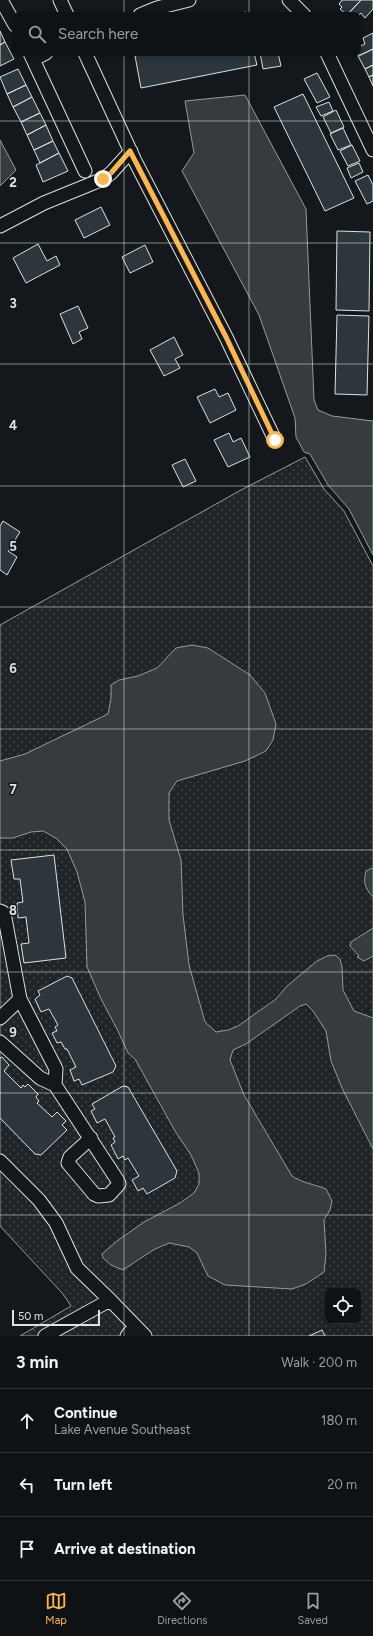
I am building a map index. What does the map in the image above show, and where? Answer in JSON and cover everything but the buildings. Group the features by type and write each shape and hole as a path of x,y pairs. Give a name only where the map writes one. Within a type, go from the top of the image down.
{"street":[{"path":"1,0 12,20"},
{"path":"60,0 66,12"},
{"path":"147,12 189,0"},
{"path":"290,0 301,12"},
{"path":"32,56 86,171"},
{"path":"86,56 130,151 226,337 275,440"},
{"path":"328,56 373,150"},
{"path":"0,226 48,202 103,179 111,173 130,151"},
{"path":"0,911 4,913 20,999 56,1069 55,1085"},
{"path":"0,1018 20,999"},
{"path":"0,1042 40,1078 55,1085 91,1138"},
{"path":"0,1161 39,1200 56,1223 77,1268 110,1300 131,1331 145,1336"},
{"path":"45,1336 110,1300"}],"shaded area":[{"path":"245,95 306,209 314,400 318,410 332,416 373,421 373,555 349,509 328,485 310,454 304,452 296,437 295,418 259,315 182,171 194,153 185,101"},
{"path":"0,140 16,170 0,186"},
{"path":"305,457 324,489 344,511 373,566 373,1336 20,1336 71,1306 63,1294 0,1226 0,625 241,490"},
{"path":"192,645 208,648 250,675 265,693 276,724 273,740 266,751 245,761 177,781 169,793 169,820 181,860 183,915 189,965 205,1022 216,1032 228,1030 238,1026 276,999 287,986 317,961 327,956 335,955 340,959 342,967 343,990 354,1011 373,1018 373,1149 342,1088 331,1061 326,1031 313,1011 306,1004 300,1006 246,1044 233,1050 230,1060 244,1095 292,1176 304,1182 326,1189 332,1201 330,1210 324,1220 326,1254 324,1272 306,1284 292,1289 225,1285 208,1276 197,1253 189,1247 169,1243 153,1250 123,1270 111,1265 103,1258 102,1254 117,1241 144,1222 180,1203 194,1193 199,1184 199,1173 191,1155 175,1131 135,1059 128,1053 87,967 85,902 77,872 67,849 56,838 43,831 31,832 13,838 0,838 0,761 25,754 108,714 111,699 111,685 119,680 138,676 157,668 176,648"},
{"path":"372,868 373,897 366,888 365,882 366,871"},
{"path":"373,928 373,956 364,961 357,957 359,956 350,946 351,942"}],"route":[{"path":"103,179 120,164 130,151 226,337 275,440"}]}
